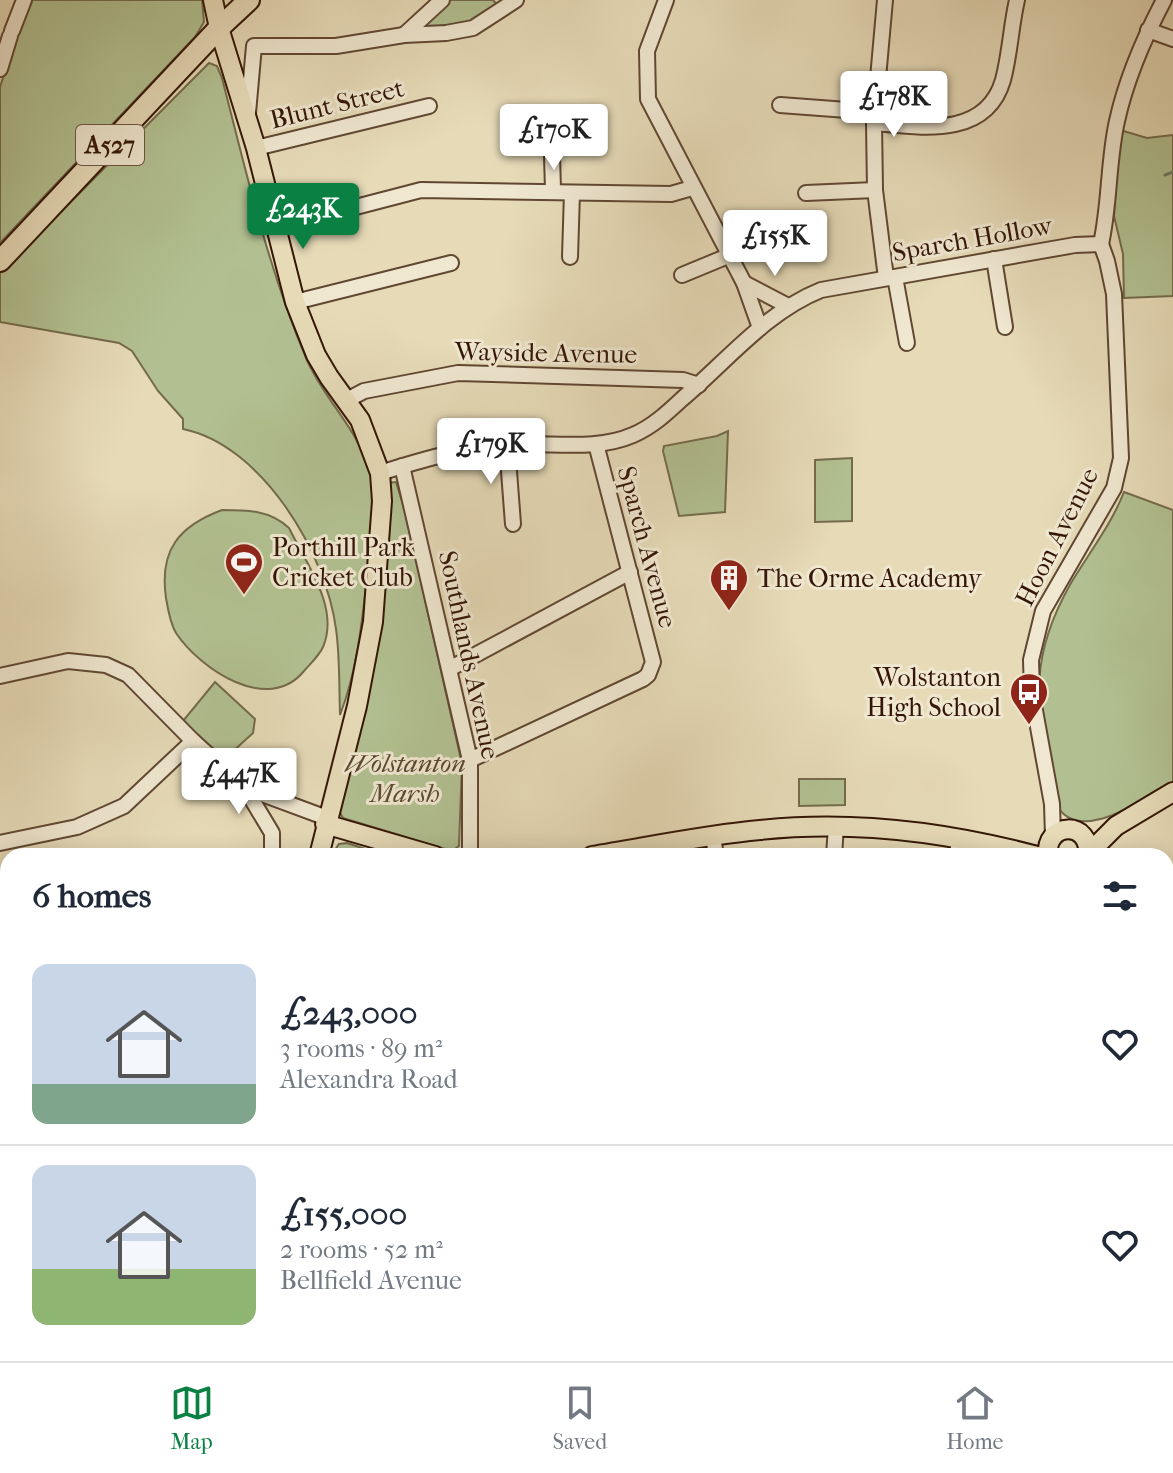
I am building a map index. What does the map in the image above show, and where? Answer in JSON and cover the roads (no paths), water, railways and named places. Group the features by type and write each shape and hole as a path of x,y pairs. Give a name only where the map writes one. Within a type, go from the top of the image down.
{"highway":[{"name":"A527","path":"0,261 249,0"}],"main road":[{"path":"213,0 256,148 295,302 316,355 370,441 380,473 382,501 373,622 357,706 323,819 320,848"},
{"path":"1096,848 1116,826 1173,792"},
{"path":"323,819 411,848"},
{"path":"657,848 763,829 836,826 891,828 958,847 1087,841 1088,848"},
{"path":"1055,842 1116,826"}],"street":[{"path":"0,69 24,0"},
{"path":"404,35 442,0"},
{"path":"248,121 255,39 336,46 404,35 446,33 473,28 497,5 516,0"},
{"path":"666,0 647,51 648,99 744,283 760,328"},
{"path":"885,0 874,117 875,190 890,278 907,343"},
{"path":"780,105 948,127 970,120 988,106 1003,80 1017,0"},
{"path":"1101,244 1117,121 1148,30 1164,0"},
{"path":"1148,30 1173,39"},
{"name":"Blunt Street","path":"256,148 429,106"},
{"path":"551,121 553,190"},
{"path":"275,228 421,190 671,194 692,188"},
{"path":"806,193 875,190"},
{"path":"570,257 572,193"},
{"name":"Sparch Hollow","path":"380,473 457,451 507,445 596,444 635,435 660,419 788,306 821,290 1075,245 1101,244"},
{"name":"Hoon Avenue","path":"1055,842 1052,804 1032,694 1031,660 1043,611 1114,488 1121,458 1114,294 1101,244"},
{"path":"682,275 728,256"},
{"path":"994,259 1005,327"},
{"path":"295,302 451,263"},
{"path":"744,283 788,306"},
{"name":"Wayside Avenue","path":"347,400 364,391 458,373 683,380 699,385"},
{"name":"Sparch Avenue","path":"470,760 648,675 653,662 596,444"},
{"path":"507,445 513,524"},
{"name":"Southlands Avenue","path":"402,466 470,760 470,848"},
{"path":"451,668 630,572"},
{"path":"0,676 68,661 106,665 128,675 245,788 272,833 272,848"},
{"path":"0,843 77,827 124,806 193,741"},
{"path":"245,788 323,819"},
{"path":"835,848 836,826"},
{"path":"713,836 715,848"}],"waterway":[{"path":"1165,175 1173,172"}],"place":[{"name":"Porthill Park Cricket Club","path":"244,596"},
{"name":"The Orme Academy","path":"729,612"},
{"name":"Wolstanton High School","path":"1029,726"}],"park label":[{"name":"Wolstanton Marsh","path":"405,778"}]}
